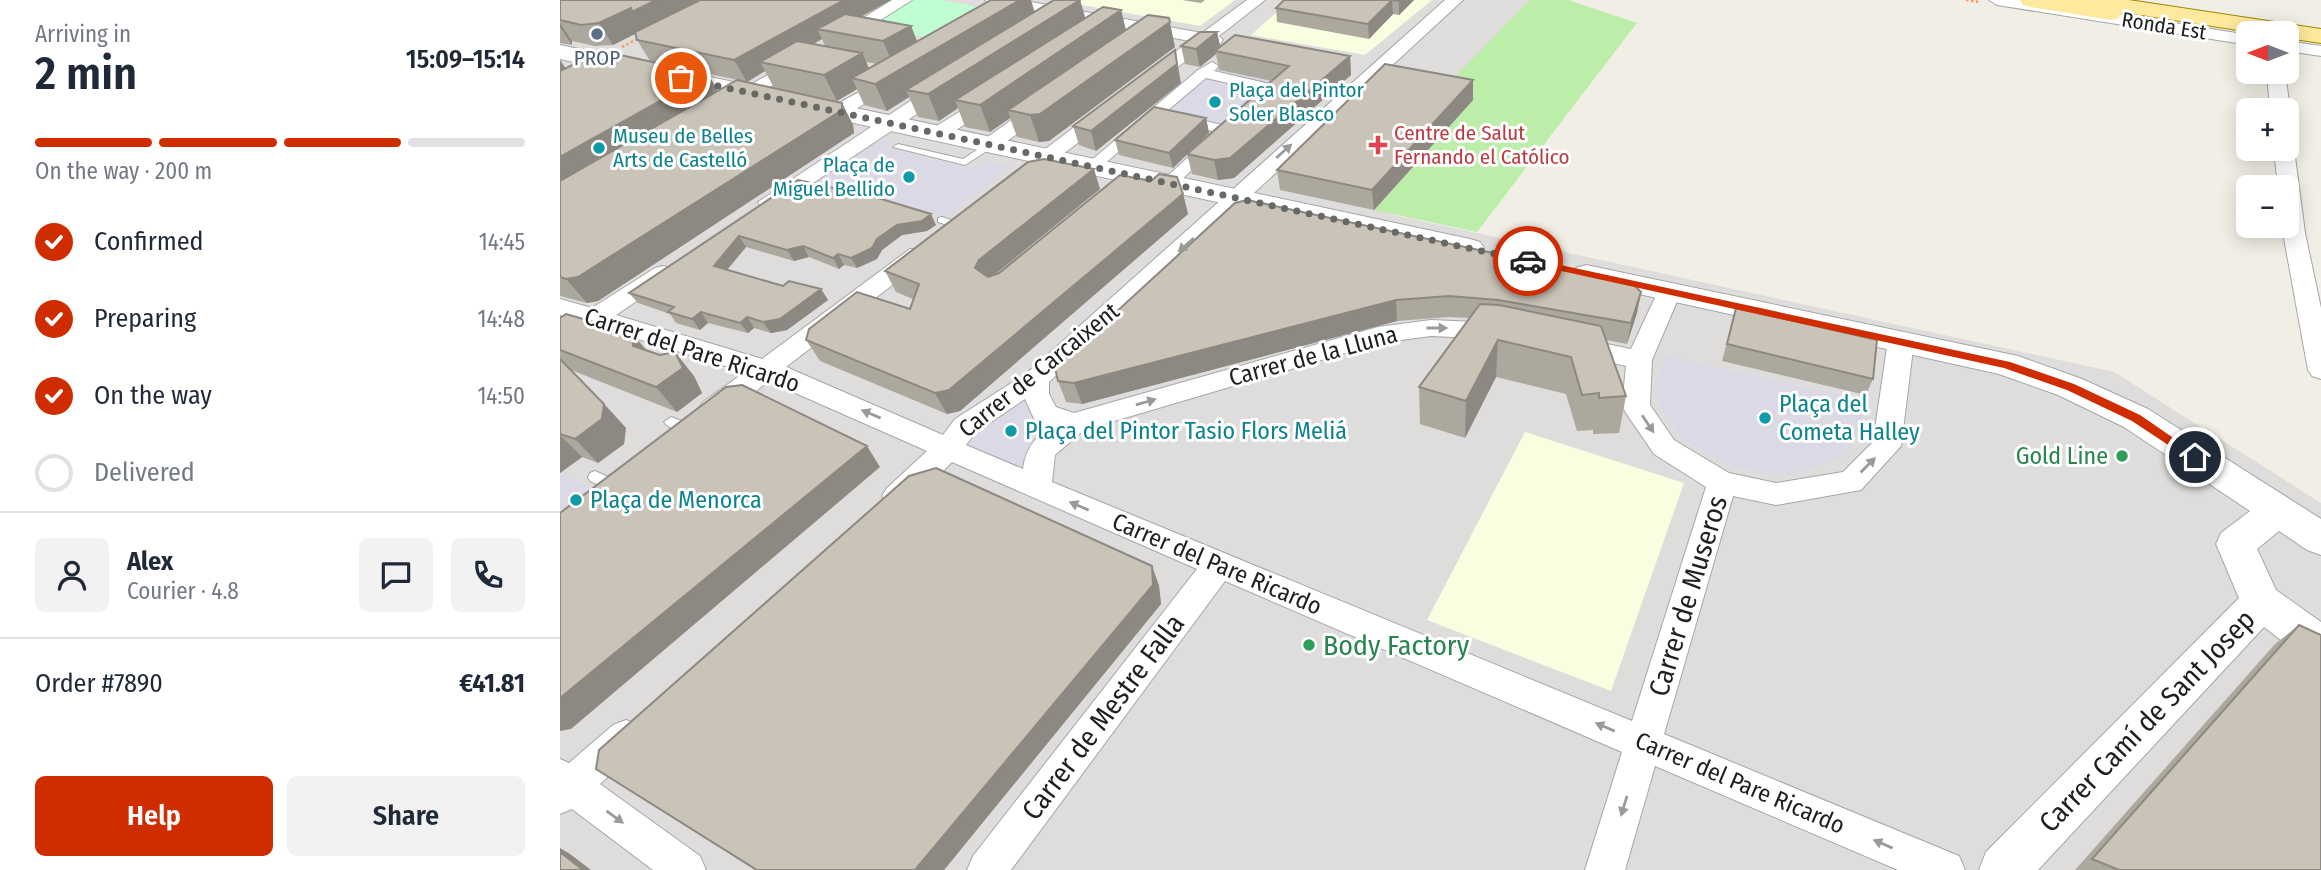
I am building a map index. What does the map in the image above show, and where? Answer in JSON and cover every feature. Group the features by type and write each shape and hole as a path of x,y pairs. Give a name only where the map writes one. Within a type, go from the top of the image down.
{"main road":[{"name":"Ronda Est","path":"2031,0 2236,32"},
{"name":"Ronda Est","path":"2085,0 2321,36"},
{"path":"2300,42 2321,45"}],"street":[{"path":"707,116 819,54 904,0"},
{"path":"1009,186 1257,0"},
{"name":"Carrer de Carcaixent","path":"875,516 949,448 965,426 1036,380 1213,221 1234,197 1375,69 1455,0"},
{"name":"Ronda Est","path":"1997,0 2236,38"},
{"path":"995,8 1020,2 1064,13 1227,42"},
{"path":"1044,26 1064,13"},
{"path":"1083,38 1109,21"},
{"path":"1134,42 1153,29"},
{"path":"853,30 879,35"},
{"path":"578,79 603,61 639,43"},
{"path":"2300,48 2321,51"},
{"path":"560,52 887,123 939,142 989,145 1495,254"},
{"path":"1092,167 1219,60"},
{"path":"1351,65 1375,69"},
{"path":"837,112 904,72 873,71"},
{"path":"1169,183 1225,130 1274,89 1203,73"},
{"path":"747,216 963,76"},
{"path":"939,142 1005,89"},
{"path":"989,145 1058,96"},
{"path":"1155,114 1225,130"},
{"path":"2285,161 2294,233 2321,370"},
{"path":"1112,193 1132,176"},
{"path":"674,432 766,369 865,286 949,223 978,209"},
{"path":"560,341 678,262"},
{"path":"1562,268 2006,365 2070,387 2136,418 2321,538"},
{"path":"1668,292 1639,360 1636,406 1664,447 1722,482 1776,495 1851,482 1887,446 1901,341"},
{"name":"Carrer del Pare Ricardo","path":"560,307 766,369 1037,488 1945,870"},
{"name":"Carrer de la Lluna","path":"1037,488 1037,460 1047,442 1074,423 1378,335 1431,328 1497,331 1523,336"},
{"path":"1549,341 1639,360"},
{"path":"1036,380 1036,394 1045,414 1074,423"},
{"name":"Carrer de Museros","path":"1605,870 1722,482"},
{"path":"2278,511 2235,544 2262,602 2309,637 2321,642"},
{"name":"Carrer de Mestre Falla","path":"987,870 1219,565"},
{"name":"Carrer Camí de Sant Josep","path":"2004,870 2262,602"},
{"path":"645,720 564,786 687,870"}],"lane":[{"path":"898,147 965,162 989,145"}],"path":[{"path":"603,61 639,43"}],"shaded area":[{"path":"560,0 1557,0 1390,214 2114,372 2321,503 2321,870 560,870"},
{"path":"1054,0 1235,0 1200,26"},
{"path":"1290,0 1432,0 1365,55 1251,35"},
{"name":"Plaça del Pintor Soler Blasco","path":"1206,66 1285,84 1226,138 1138,118"},
{"name":"Plaça de Miguel Bellido","path":"878,138 891,142 885,148 976,169 988,161 1012,167 945,217 809,185"},
{"name":"Plaça del Cometa Halley","path":"1665,356 1864,401 1861,430 1843,457 1789,475 1732,467 1684,440 1659,406 1656,385"},
{"name":"Plaça del Pintor Tasio Flors Meliá","path":"1028,388 1053,423 1032,473 974,450 967,444 966,436"},
{"path":"1525,432 1684,483 1611,691 1427,620"},
{"name":"Plaça de Menorca","path":"560,474 602,493 574,514 560,507"}],"green space":[{"path":"911,0 942,0 997,11 943,41 868,26"},
{"path":"1530,0 1568,0 1637,23 1477,232 1374,210 1472,100 1450,82"}],"building":[{"path":"560,0 656,0 632,12 631,8 599,23 581,25 560,20"},
{"path":"700,0 844,0 734,60 637,40 635,32"},
{"path":"991,0 1020,0 875,84 852,78"},
{"path":"1054,0 1080,0 928,94 906,90"},
{"path":"1284,0 1392,0 1368,24 1276,8"},
{"path":"1103,7 1121,10 980,105 955,100"},
{"path":"845,14 911,26 883,41 817,29"},
{"path":"1148,15 1169,18 1170,22 1040,114 1030,115 1008,110"},
{"path":"1200,32 1217,32 1196,49 1181,46"},
{"path":"1235,35 1350,56 1230,158 1214,160 1187,154 1289,66 1215,51"},
{"path":"797,41 862,53 824,75 760,62"},
{"path":"1175,50 1177,64 1091,131 1073,126"},
{"path":"620,55 708,74 560,157 560,71 588,57 609,61"},
{"name":"Centre de Salut Fernando el Católico","path":"1385,64 1473,80 1372,190 1277,170"},
{"path":"737,80 842,103 842,110 578,277 560,277 560,181"},
{"path":"1154,107 1206,118 1169,153 1115,140"},
{"path":"1044,159 1094,169 979,260 975,268 988,277 999,273 1120,175 1151,181 1159,174 1177,177 1183,194 949,390 935,393 806,340 809,329 857,292 910,309 919,284 885,271 1028,162"},
{"path":"798,180 878,198 931,214 922,221 897,225 877,239 872,248 851,258 838,254 833,258 803,246 787,250 739,236 714,266 783,286 789,281 821,289 780,319 763,322 747,317 740,323 701,312 692,319 668,312 674,307 629,293"},
{"path":"1247,200 1632,283 1641,292 1631,323 1498,300 1449,296 1396,300 1074,383 1058,381 1055,368 1235,203"},
{"path":"1480,304 1499,305 1601,326 1626,396 1599,398 1599,393 1582,395 1571,357 1498,340 1466,401 1419,387"},
{"path":"1736,308 1877,340 1873,379 1727,344"},
{"path":"566,314 632,333 633,346 660,355 675,352 683,368 656,387 560,350 560,318"},
{"path":"560,359 604,404 602,419 575,439 560,434"},
{"path":"742,385 867,446 560,698 560,513 726,387"},
{"path":"936,468 1152,566 1153,585 915,870 757,870 596,769 599,750 909,476"},
{"path":"2299,625 2321,635 2321,870 2119,870 2092,859"},
{"path":"560,852 583,870 560,870"}],"way so far":[{"path":"681,78 1528,261"}],"place":[{"name":"PROP","path":"597,34"},
{"name":"Plaça del Pintor Soler Blasco","path":"1215,102"},
{"name":"Centre de Salut Fernando el Católico","path":"1378,145"},
{"name":"Museu de Belles Arts de Castelló","path":"599,148"},
{"name":"Plaça de Miguel Bellido","path":"909,177"},
{"name":"Plaça del Cometa Halley","path":"1765,418"},
{"name":"Plaça del Pintor Tasio Flors Meliá","path":"1011,431"},
{"name":"Gold Line","path":"2122,456"},
{"name":"Plaça de Menorca","path":"576,500"},
{"name":"Body Factory","path":"1309,645"}],"route":[{"path":"1528,261 2006,365 2070,387 2136,418 2195,457"}]}
